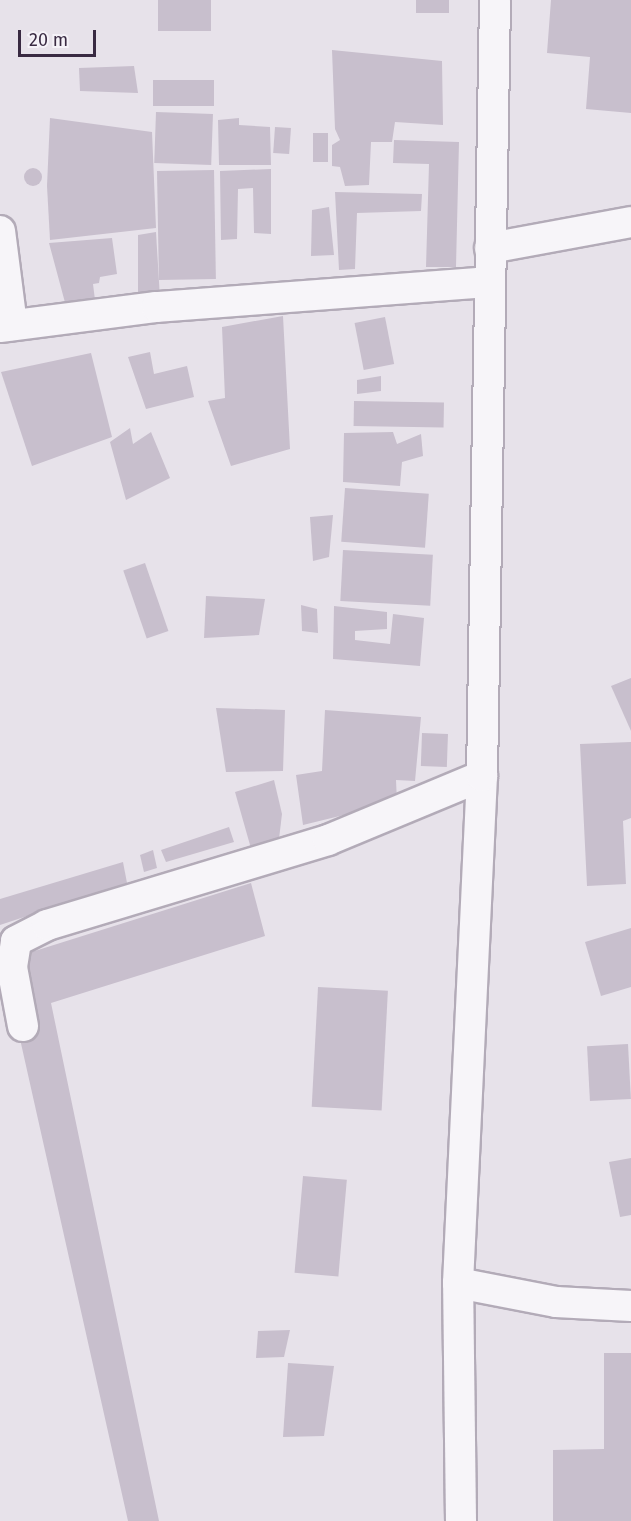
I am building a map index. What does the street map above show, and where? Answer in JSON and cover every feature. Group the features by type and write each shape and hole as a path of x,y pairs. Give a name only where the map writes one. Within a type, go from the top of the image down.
{"street":[{"path":"461,1521 458,1283 482,776 495,0"},
{"path":"490,248 631,222"},
{"path":"0,231 6,326 157,307 489,282"},
{"path":"23,1026 12,967 16,941 47,925 328,840 482,776"},
{"path":"458,1283 556,1302 631,1306"}],"building":[{"path":"158,0 211,0 211,31 158,31"},
{"path":"416,0 449,0 449,13 416,13"},
{"path":"551,0 631,0 631,113 586,109 590,57 547,53"},
{"path":"332,50 442,61 443,125 395,122 392,142 371,142 369,185 345,186 340,167 332,166 332,145 340,140 335,129"},
{"path":"134,66 138,93 80,91 79,68"},
{"path":"153,80 214,80 214,106 153,106"},
{"path":"156,112 213,114 211,165 154,163"},
{"path":"50,118 152,132 156,228 50,240 47,186"},
{"path":"239,118 239,125 270,127 271,165 219,165 218,120"},
{"path":"275,127 291,128 289,154 273,153"},
{"path":"313,133 328,133 328,162 313,162"},
{"path":"394,140 459,142 456,267 426,267 429,164 393,163"},
{"path":"33,168 39,171 42,177 39,183 33,186 27,183 24,177 27,171"},
{"path":"271,169 271,234 254,233 253,188 238,189 237,239 221,240 220,171"},
{"path":"214,170 216,279 159,280 157,171"},
{"path":"335,192 422,194 421,211 357,213 355,269 339,270"},
{"path":"329,207 334,255 311,256 312,210"},
{"path":"156,232 160,299 138,301 138,235"},
{"path":"112,238 117,274 100,277 99,283 93,284 95,300 67,310 49,243"},
{"path":"283,316 290,449 231,466 208,401 225,398 222,327"},
{"path":"385,317 394,364 364,370 355,323"},
{"path":"150,352 154,374 187,366 194,397 146,409 128,357"},
{"path":"91,353 112,437 32,466 1,372"},
{"path":"381,376 381,391 357,394 357,380"},
{"path":"354,401 444,403 444,428 354,426"},
{"path":"130,428 133,444 151,432 170,478 126,500 110,442"},
{"path":"393,432 397,444 421,434 423,456 402,462 400,486 343,482 344,433"},
{"path":"345,488 429,494 425,548 341,542"},
{"path":"333,515 329,557 313,561 310,517"},
{"path":"343,550 433,555 430,606 340,601"},
{"path":"145,563 168,631 147,639 123,570"},
{"path":"206,596 265,599 259,635 204,638"},
{"path":"301,605 317,609 318,633 302,631"},
{"path":"334,606 387,612 387,629 355,631 355,640 390,644 393,614 424,618 420,666 333,659"},
{"path":"631,678 631,731 611,686"},
{"path":"216,708 285,710 283,771 226,772"},
{"path":"325,710 421,717 415,781 396,780 397,802 303,825 296,775 322,771"},
{"path":"422,733 448,734 447,767 421,766"},
{"path":"631,742 631,818 623,821 626,884 587,886 580,744"},
{"path":"274,780 282,814 278,847 252,852 235,792"},
{"path":"229,827 234,842 166,862 161,850"},
{"path":"153,850 157,868 144,872 140,855"},
{"path":"123,862 127,883 0,925 0,899"},
{"path":"251,883 265,936 51,1003 159,1521 128,1521 20,1039 22,955"},
{"path":"631,928 631,987 601,996 585,942"},
{"path":"318,987 388,991 382,1110 312,1107"},
{"path":"628,1044 631,1099 590,1101 587,1046"},
{"path":"631,1158 631,1215 620,1217 609,1162"},
{"path":"303,1176 347,1180 338,1276 295,1273"},
{"path":"290,1330 284,1357 256,1358 258,1331"},
{"path":"604,1353 631,1353 631,1521 553,1521 553,1450 604,1449"},
{"path":"288,1363 334,1366 324,1436 283,1437"}]}
